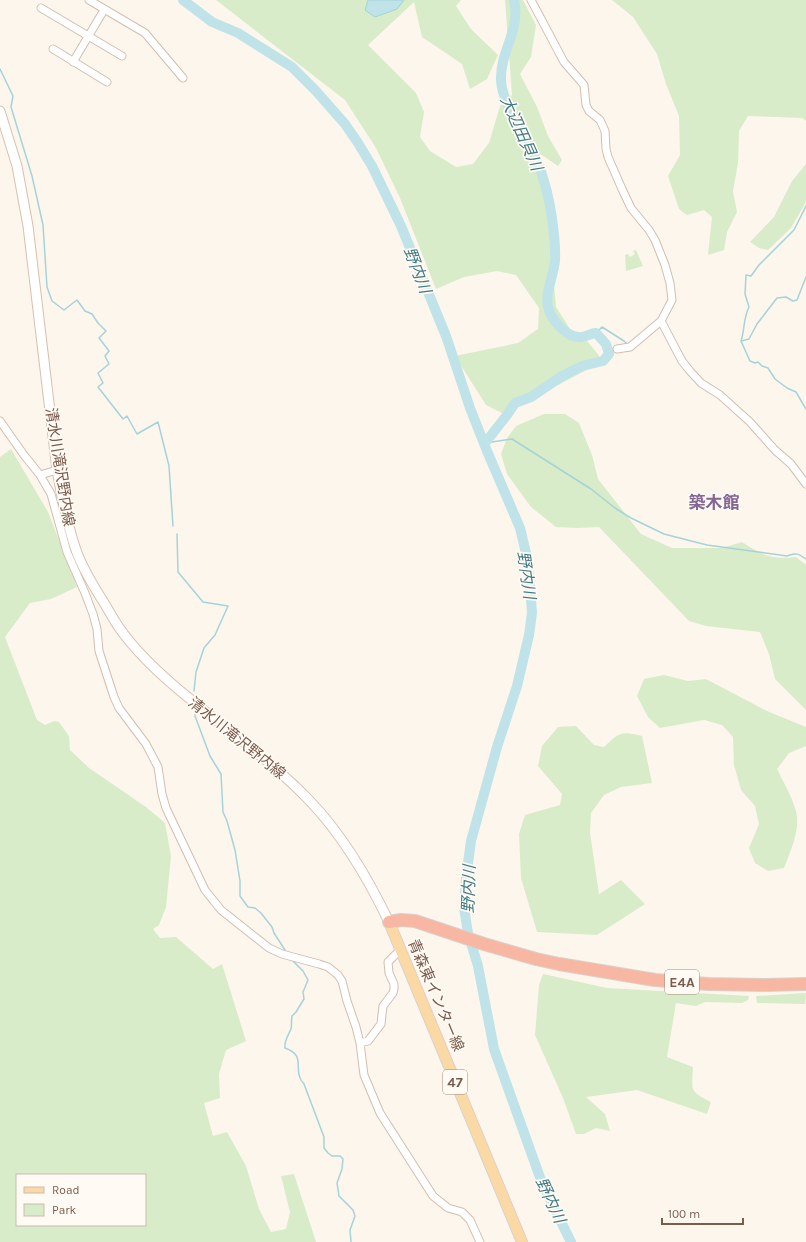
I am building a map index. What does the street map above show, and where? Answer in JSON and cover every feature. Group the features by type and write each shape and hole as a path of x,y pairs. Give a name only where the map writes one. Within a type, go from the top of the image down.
{"highway":[{"name":"青森東インター線","path":"389,922 410,920 536,959 655,980 708,984 806,984"}],"main road":[{"name":"清水川滝沢野内線","path":"0,111 17,166 28,226 62,498 76,550 87,575 132,644 155,668 189,698 262,756 308,799 332,827 353,856 389,922"},
{"name":"青森東インター線","path":"389,922 522,1242"}],"street":[{"path":"89,0 146,33 183,78"},
{"path":"532,0 564,62 584,85 586,105 589,111 600,120 605,131 608,157 631,208 655,240 665,265 670,283 672,300 661,321 630,347 617,349"},
{"path":"41,8 122,56"},
{"path":"74,62 104,10"},
{"path":"53,49 107,82"},
{"path":"661,321 682,360 690,371 701,383 720,395 750,422 775,450 790,464 806,484"},
{"path":"0,421 40,475 51,494 67,552 93,614 97,629 99,652 114,697 119,708 146,744 158,767 162,794 166,808 206,890 221,910 269,948 282,954 328,967 338,975 342,981 356,1027 360,1043 364,1075 380,1113 433,1196 448,1208 462,1212 470,1220 480,1242"},
{"path":"40,475 58,470"},
{"path":"360,1043 368,1041 381,1024 383,1006 393,993 394,989 388,962 400,950"}],"green space":[{"path":"216,0 461,0 456,6 471,29 498,55 487,79 470,89 462,64 422,37 414,2 368,45 416,93 424,112 420,137 430,151 456,167 473,164 489,143 500,106 512,95 505,0 523,0 536,25 531,57 520,74 537,107 548,136 562,160 558,166 524,143 539,172 553,218 553,274 556,307 570,329 587,341 601,358 594,366 504,414 486,405 455,356 518,343 538,329 539,308 516,275 497,271 464,277 436,289 400,198 376,148 345,100"},
{"path":"612,0 806,0 806,121 802,118 748,116 739,131 738,163 733,191 737,212 727,232 724,250 708,255 712,217 704,210 687,215 679,209 668,176 680,155 679,116 666,84 657,54 633,17"},
{"path":"806,164 806,202 791,228 768,250 759,248 750,242 774,217 792,181"},
{"path":"636,250 643,266 626,271 625,255 628,254 630,257 635,254 633,251"},
{"path":"544,414 565,414 579,423 592,455 598,479 641,534 672,548 722,548 742,542 767,556 780,558 796,557 806,565 806,710 775,679 769,654 760,632 706,626 689,621 599,527 556,527 531,507 507,474 501,454 507,438 516,426"},
{"path":"11,449 48,512 77,587 51,599 30,603 5,637 37,720 45,725 54,721 59,722 69,736 70,750 89,768 146,807 165,823 171,856 166,907 159,925 153,929 160,938 176,937 213,969 222,964 246,1041 226,1050 219,1074 220,1098 204,1103 213,1136 227,1132 246,1166 259,1209 271,1232 286,1229 290,1212 281,1176 294,1174 316,1242 0,1242 0,457"},
{"path":"664,675 688,681 706,679 767,711 806,727 806,746 789,753 777,769 788,790 797,818 796,833 784,868 768,871 755,863 749,848 759,824 755,806 741,790 734,765 733,737 722,725 704,720 660,728 648,717 637,696 644,679"},
{"path":"576,726 594,745 604,747 621,734 625,733 642,736 652,783 621,787 604,795 591,813 590,833 599,894 621,880 645,904 597,935 537,932 521,878 519,834 525,815 560,805 562,794 538,766 542,746 558,727"},
{"path":"543,974 607,988 749,996 748,1000 742,1003 705,1002 696,1006 676,1003 667,1057 693,1067 693,1089 699,1095 711,1102 707,1114 637,1090 586,1097 605,1114 610,1131 596,1128 584,1134 576,1134 563,1098 535,1035 539,985"},
{"path":"806,993 805,1004 757,1003 756,996"}],"water":[{"path":"368,0 404,0 397,9 375,17 365,10"}],"waterway":[{"name":"野内川","path":"183,0 212,22 238,33 292,67 316,91 345,124 358,143 372,166 401,226 446,336 470,408 520,528 526,553 530,585 532,613 529,635 517,686 497,747 471,841 464,908 468,933 478,966 494,1049 542,1183 571,1242"},
{"name":"大辺田貝川","path":"485,443 515,403 531,397 562,376 582,366 603,361 609,354 606,344 596,333 581,337 570,335 562,329 555,321 548,307 547,300 555,260 555,240 548,198 544,181 535,156 528,140 507,104 501,80 504,59 515,21 514,0"},
{"path":"0,69 13,96 11,107 32,176 43,225 47,287 52,301 64,310 77,300 85,311 92,314 106,331 99,338 109,351 105,356 109,364 98,373 103,383 98,387 123,419 127,416 137,434 158,422 169,466 173,526"},
{"path":"806,206 794,230 759,265 751,276 746,275 745,294 749,307 741,341 750,361 755,363 758,362 762,366 768,368 775,379 787,388 796,392 806,409"},
{"path":"741,341 749,339 757,324 777,298 786,297 793,301 797,300 806,277"},
{"path":"596,333 602,327 627,344"},
{"path":"485,443 512,439 591,489 615,508 631,518 664,534 707,545 787,556 797,554 806,559"},
{"path":"177,534 178,572 203,602 228,606 215,635 204,648 196,672 194,691"},
{"path":"195,711 195,716 210,756 221,774 223,812 235,850 240,881 240,896 248,907 255,908 261,913 272,927 274,933 285,950"},
{"path":"293,961 303,971 308,980 303,992 304,999 292,1016 291,1029 285,1048 292,1051 298,1059 300,1079 304,1084 324,1137 324,1148 332,1156 340,1156 343,1159 342,1169 337,1183 339,1196 353,1210 355,1216 350,1230 351,1242"}],"district":[{"name":"築木館","path":"714,502"}]}
